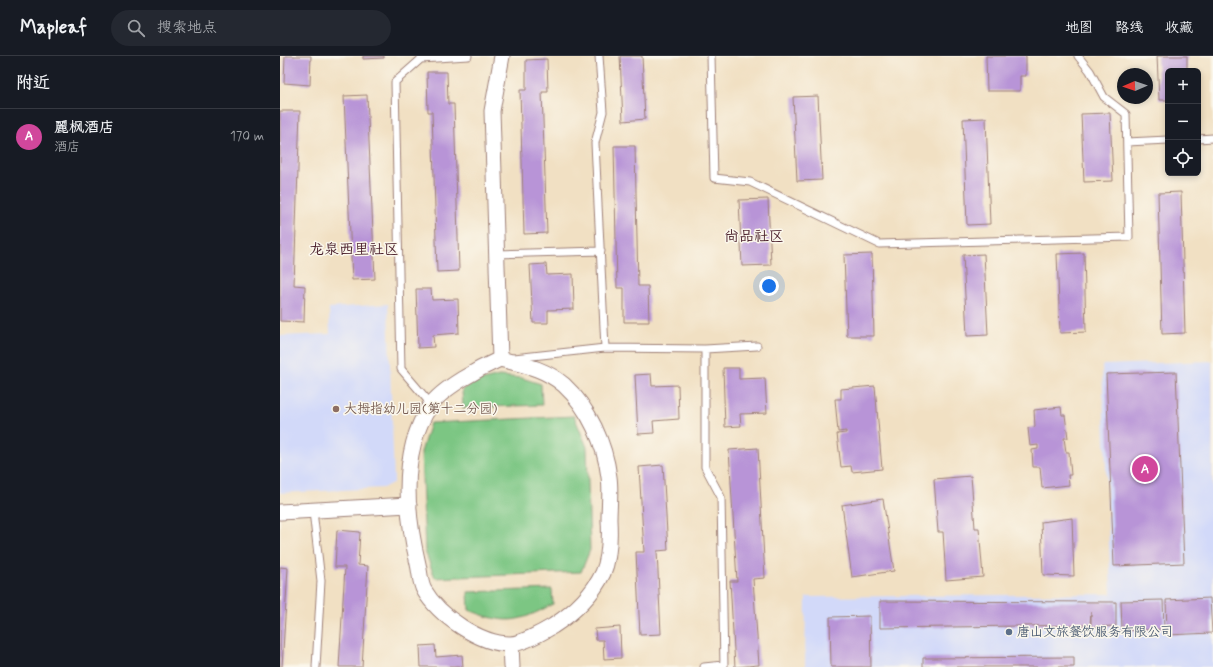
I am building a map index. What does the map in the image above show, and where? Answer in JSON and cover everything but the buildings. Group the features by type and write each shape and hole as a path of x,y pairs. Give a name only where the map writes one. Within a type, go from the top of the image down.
{"street":[{"path":"500,359 492,111 502,56"},
{"path":"500,359 539,368 564,385 584,408 600,439 609,477 610,548 603,573 589,596 568,616 542,632 512,644 490,640 460,627 443,613 424,590 415,553 409,505 409,464 416,430 431,404 477,369 500,359"},
{"path":"280,512 409,505"},
{"path":"512,644 512,667"}],"lane":[{"path":"431,404 401,369 395,82 421,58 468,56"},
{"path":"599,56 603,112 595,143 605,348"},
{"path":"711,56 714,178 750,182 878,244 1129,236 1126,114 1104,97 1090,71 1078,56"},
{"path":"1201,139 1213,138"},
{"path":"1127,142 1165,140"},
{"path":"497,254 601,251"},
{"path":"500,359 605,348 705,349 758,346"},
{"path":"704,667 724,666 720,497 705,467 705,349"},
{"path":"313,511 321,581 316,667"}],"shaded area":[{"name":"大拇指幼儿园(第十二分园)","path":"388,304 394,482 383,488 280,493 280,336 330,334 329,308"},
{"path":"1212,361 1213,667 805,667 806,597 1111,594 1102,365"}],"green space":[{"path":"499,376 522,378 541,384 542,405 463,408 462,390 475,382"},
{"path":"574,416 587,447 590,550 581,572 435,578 425,551 421,452 430,423"},
{"path":"552,589 553,604 521,618 503,620 469,610 468,592"}],"place":[{"name":"大拇指幼儿园(第十二分园)","path":"336,409"},
{"name":"麗枫酒店","path":"1145,469"},
{"name":"唐山文旅餐饮服务有限公司","path":"1009,632"}],"district":[{"name":"尚品社区","path":"754,237"},
{"name":"龙泉西里社区","path":"354,250"}]}
